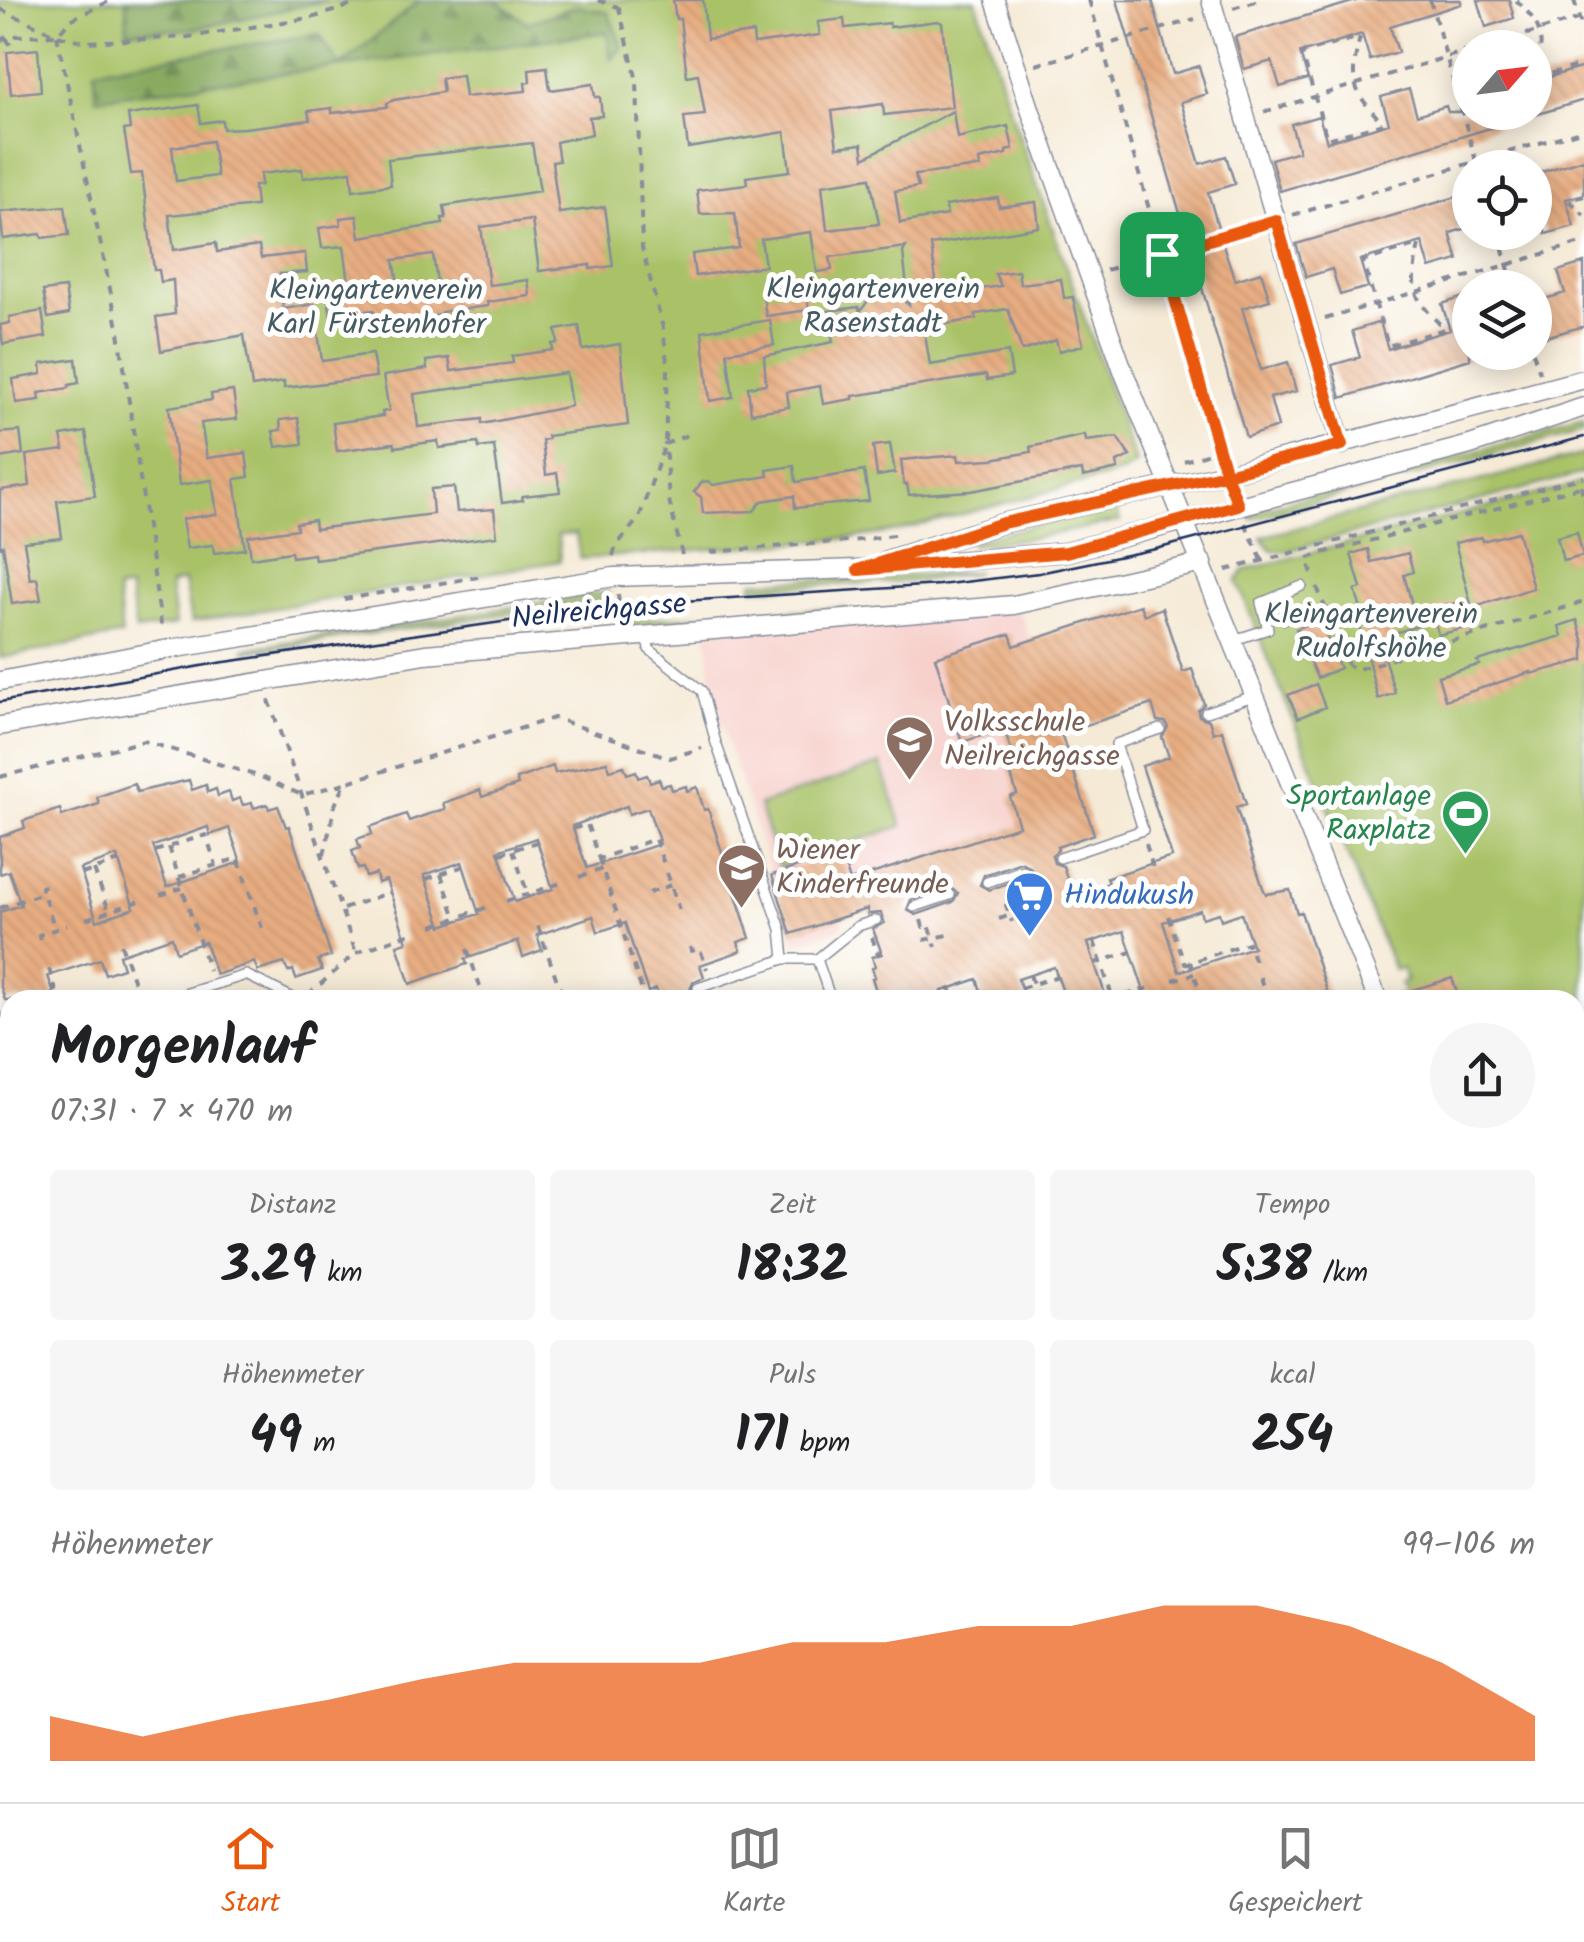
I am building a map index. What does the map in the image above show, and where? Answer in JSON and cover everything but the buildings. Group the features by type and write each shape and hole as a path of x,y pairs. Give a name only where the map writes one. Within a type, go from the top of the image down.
{"street":[{"path":"995,0 1087,276 1168,486 1203,563 1374,990"},
{"path":"1213,6 1342,445"},
{"name":"Neilreichgasse","path":"858,570 1003,523 1226,474 1584,379"},
{"name":"Neilreichgasse","path":"0,682 164,650 614,577 858,570 1066,552 1470,444 1584,407"},
{"name":"Neilreichgasse","path":"0,726 426,654 1014,605 1203,563"}],"lane":[{"path":"1234,640 1268,629 1261,603 1302,586"},
{"path":"647,636 650,649 702,691 716,744 780,929 784,959"},
{"path":"1206,712 1256,695"},
{"path":"1060,858 1142,830 1116,744 1160,728"},
{"path":"987,882 1023,870"},
{"path":"914,907 950,895"},
{"path":"698,988 784,959 817,959 858,926 872,922"},
{"path":"817,959 828,990"},
{"path":"198,990 246,975 278,990"}],"path":[{"path":"3,39 57,35 70,20 112,0"},
{"path":"0,9 57,35 86,42 188,37 315,17 368,0"},
{"path":"598,0 618,3 638,81 642,248 663,328 668,372 665,444 669,500 682,555 667,556"},
{"path":"1089,0 1226,474"},
{"path":"1035,65 1103,46 1213,6 1258,0"},
{"path":"1430,0 1473,150"},
{"path":"1516,0 1536,20 1539,30 1581,18"},
{"path":"1574,0 1584,36"},
{"path":"57,35 118,332 164,650"},
{"path":"1360,37 1351,72 1354,84 1358,97 1383,122 1327,139 1314,97 1302,53 1360,37"},
{"path":"3,39 14,51"},
{"path":"1246,117 1452,56"},
{"path":"1552,72 1584,64"},
{"path":"1521,150 1584,130"},
{"path":"1110,269 1452,171"},
{"path":"1584,196 1569,200 1584,215"},
{"path":"1306,324 1584,242"},
{"path":"1420,245 1412,277 1416,292 1420,304 1445,330 1388,346 1376,304 1362,262 1420,245"},
{"path":"1503,250 1509,270"},
{"path":"625,560 612,561 616,546 640,518 665,444 690,434"},
{"path":"1238,505 1262,560 1582,478 1584,500"},
{"path":"1582,486 1308,559 1348,665 1358,669 1584,602"},
{"path":"702,553 912,532"},
{"path":"1268,629 1325,608"},
{"path":"265,680 356,952"},
{"path":"0,777 144,741 260,776 302,795 554,718 670,758 716,744"},
{"path":"324,855 335,806 345,783"},
{"path":"574,829 587,824 642,990"},
{"path":"1142,830 1154,872 1146,872"},
{"path":"155,851 206,835 216,864"},
{"path":"599,859 655,840 664,864"},
{"path":"500,854 537,842"},
{"path":"168,847 214,985"},
{"path":"512,850 528,896"},
{"path":"178,877 238,858 246,882"},
{"path":"82,874 118,861"},
{"path":"426,880 464,866"},
{"path":"579,877 602,869"},
{"path":"94,870 110,914"},
{"path":"667,873 679,910"},
{"path":"442,874 456,920"},
{"path":"1004,877 1011,919"},
{"path":"506,901 560,883"},
{"path":"1080,899 1075,893 1109,884"},
{"path":"648,893 671,885"},
{"path":"45,886 41,887 55,930"},
{"path":"160,894 182,888"},
{"path":"249,891 262,928"},
{"path":"341,910 390,892"},
{"path":"0,908 43,894"},
{"path":"86,919 140,901"},
{"path":"433,926 488,907"},
{"path":"999,919 1011,919 1026,910"},
{"path":"1168,916 1172,938 1186,964 1248,943 1256,967"},
{"path":"920,918 924,927 928,925 935,944"},
{"path":"872,922 878,953 881,952"},
{"path":"40,940 38,935 68,925"},
{"path":"538,926 560,990"},
{"path":"312,990 356,952 414,932"},
{"path":"924,940 935,944 953,934"},
{"path":"1094,940 1108,990"},
{"path":"121,944 137,990"},
{"path":"690,947 691,952 700,948 712,983"},
{"path":"467,949 481,990"},
{"path":"1098,962 1131,952"},
{"path":"1190,962 1199,990"},
{"path":"49,969 56,990"},
{"path":"1173,980 1194,974"},
{"path":"1030,975 1035,990"},
{"path":"1021,988 1058,976"},
{"path":"1260,977 1264,990"},
{"path":"1144,990 1152,987"}],"shaded area":[{"name":"Volksschule Neilreichgasse","path":"1014,605 1023,619 1094,834 841,918 843,928 795,944 715,705 706,629"}],"green space":[{"path":"0,0 976,0 1010,109 1136,463 1124,472 898,531 580,559 576,534 558,535 560,561 191,622 184,581 170,584 175,625 136,631 129,589 117,590 122,635 0,658"},
{"path":"330,0 193,29 127,31 126,3"},
{"path":"420,0 495,0 528,23 576,6 608,12 622,47 611,60 607,32 96,98 95,69 319,34 340,66"},
{"path":"1584,422 1584,430 1252,519 1249,512"},
{"path":"1584,454 1584,473 1283,552 1272,550 1261,537"},
{"name":"Kleingartenverein Rudolfshöhe","path":"1584,482 1584,990 1403,990 1400,984 1407,981 1402,968 1394,970 1237,581 1244,570"},
{"path":"1115,506 1120,521 1034,538 971,545 972,540"},
{"path":"977,572 919,581 753,588 753,582"},
{"path":"609,592 609,599 246,652 244,649"},
{"path":"845,608 846,611 631,630 629,620"},
{"path":"881,764 902,826 779,867 759,805"}],"tram line":[{"path":"0,702 218,663 619,605 939,585 1039,573 1156,549 1584,437"}],"place":[{"name":"Volksschule Neilreichgasse","path":"909,782"},
{"name":"Sportanlage Raxplatz","path":"1466,856"},
{"name":"Wiener Kinderfreunde","path":"741,910"},
{"name":"Hindukush","path":"1029,938"}],"route":[{"path":"1162,254 1226,474 1003,523 858,570 1066,552 1238,505 1226,474 1342,445 1276,220 1162,254"}],"park label":[{"name":"Kleingartenverein Rasenstadt","path":"873,307"},
{"name":"Kleingartenverein Karl Fürstenhofer","path":"376,308"}]}
